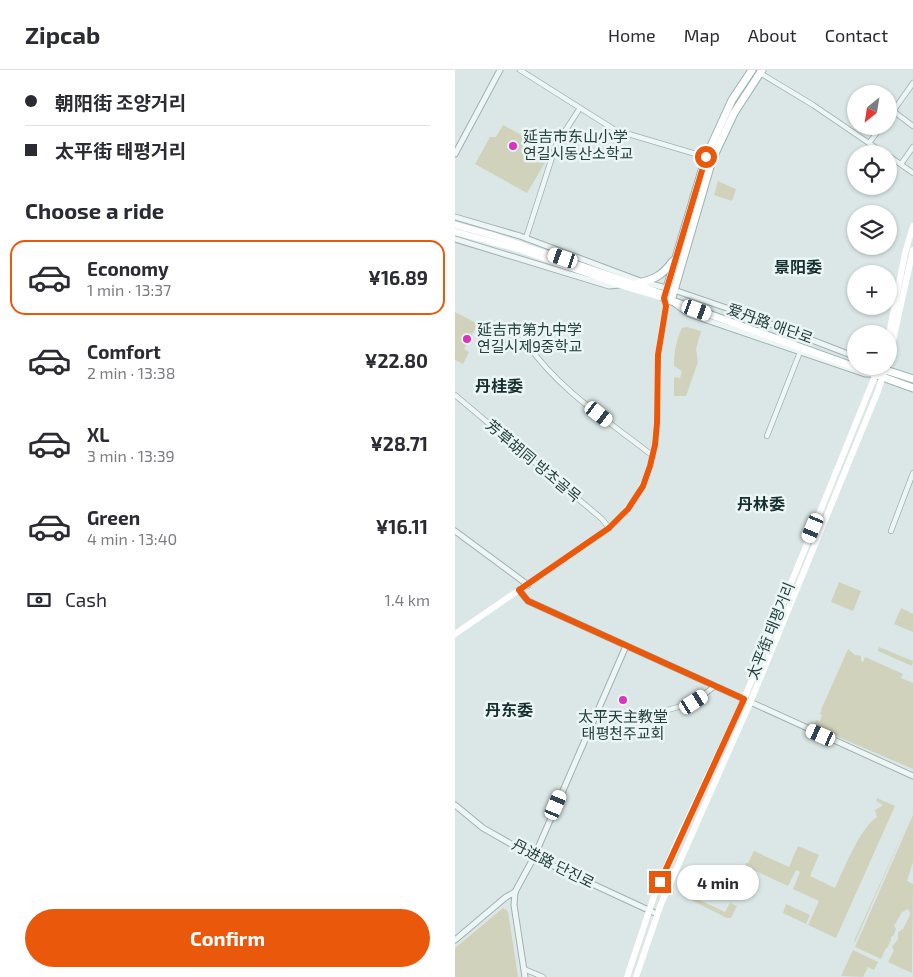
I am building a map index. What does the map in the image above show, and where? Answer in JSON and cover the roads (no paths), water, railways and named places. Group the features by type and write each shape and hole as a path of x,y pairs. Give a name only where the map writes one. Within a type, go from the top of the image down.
{"main road":[{"path":"455,634 609,528 636,496 647,476 653,456 657,426 659,349 676,257 706,157 733,100 752,70"},
{"path":"668,296 712,160 734,113 761,72"},
{"name":"爱丹路 애단로","path":"455,225 640,283 668,296 866,370 876,376 913,388"},
{"path":"891,325 905,253 913,226"},
{"name":"爱丹路 애단로","path":"455,232 518,249 620,285 668,296 847,360"},
{"path":"896,325 913,250"},
{"path":"640,283 652,280 662,274 676,257"},
{"path":"897,374 913,379"},
{"name":"太平街 태평거리","path":"636,977 657,914 747,701 876,376"},
{"path":"899,384 903,376"},
{"name":"太平街 태평거리","path":"627,977 648,910 679,837 747,701"}],"street":[{"path":"455,154 500,70"},
{"path":"520,70 623,134 706,157"},
{"path":"761,72 872,145"},
{"path":"897,106 913,84"},
{"path":"526,238 556,145 580,108"},
{"path":"897,114 913,126"},
{"path":"869,143 875,135"},
{"path":"901,164 913,147"},
{"path":"897,161 913,173"},
{"name":"爱丹路 애단로","path":"455,217 526,238 640,283"},
{"name":"爱丹路 애단로","path":"455,239 609,286 620,285"},
{"name":"爱丹路 애단로","path":"668,296 689,314 865,374 876,376"},
{"name":"爱丹路 애단로","path":"668,296 747,315 847,353"},
{"path":"528,345 537,358 563,386 653,456"},
{"path":"767,436 800,352"},
{"name":"芳草胡同 방초골목","path":"455,395 603,519 609,528"},
{"path":"891,531 913,474"},
{"path":"455,531 528,584"},
{"path":"519,590 528,601 913,776"},
{"path":"525,977 514,905 515,892 534,857 626,646"},
{"path":"586,735 694,702 715,686"},
{"name":"丹进路 단진로","path":"455,805 483,828 534,857 657,914"},
{"path":"455,940 506,897 515,892"},
{"path":"524,969 543,977"}],"place":[{"name":"延吉市东山小学 연길시동산소학교","path":"513,146"},
{"name":"延吉市第九中学 연길시제9중학교","path":"467,339"},
{"name":"太平天主教堂 태평천주교회","path":"623,700"}],"district":[{"name":"景阳委","path":"798,267"},
{"name":"丹桂委","path":"499,386"},
{"name":"丹林委","path":"761,504"},
{"name":"丹东委","path":"509,710"}]}
